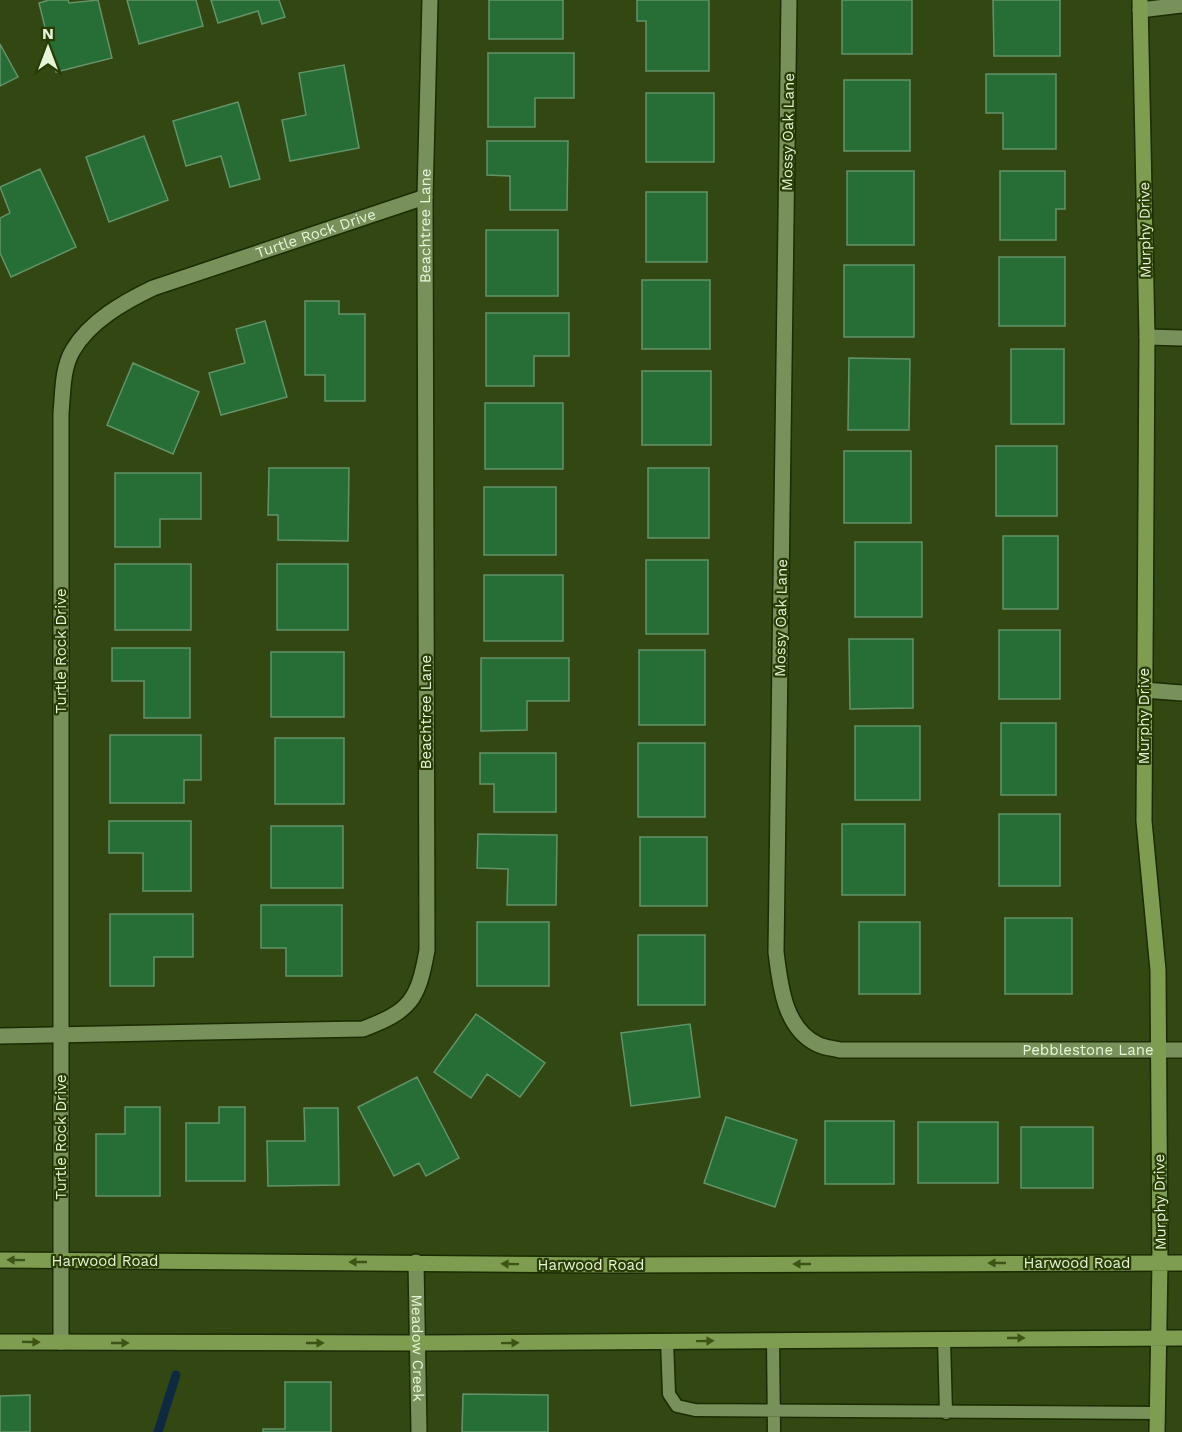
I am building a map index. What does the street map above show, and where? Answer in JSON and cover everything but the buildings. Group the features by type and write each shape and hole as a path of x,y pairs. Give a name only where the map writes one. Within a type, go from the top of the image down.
{"main road":[{"name":"Murphy Drive","path":"1140,5 1147,337 1144,821 1158,970 1160,1263 1157,1432"},
{"name":"Harwood Road","path":"0,1260 611,1265 1182,1263"},
{"path":"0,1342 418,1343 1182,1338"}],"street":[{"name":"Beachtree Lane","path":"0,1036 363,1029 395,1017 405,1009 422,982 427,950 425,197 430,0"},
{"name":"Mossy Oak Lane","path":"789,0 776,952 781,987 789,1014 799,1029 817,1044 840,1050 994,1050"},
{"path":"1140,5 1182,6"},
{"name":"Turtle Rock Drive","path":"61,1342 61,413 65,375 72,351 87,333 124,302 153,288 425,197"},
{"path":"1147,337 1182,338"},
{"path":"1144,690 1182,693"},
{"name":"Pebblestone Lane","path":"994,1050 1182,1050"},
{"name":"Meadow Creek","path":"416,1262 419,1432"}],"lane":[{"path":"944,1339 946,1413"},
{"path":"773,1340 774,1432"},
{"path":"667,1341 669,1394 676,1406 695,1410 1157,1413"}],"waterway":[{"path":"158,1432 176,1375"}]}
